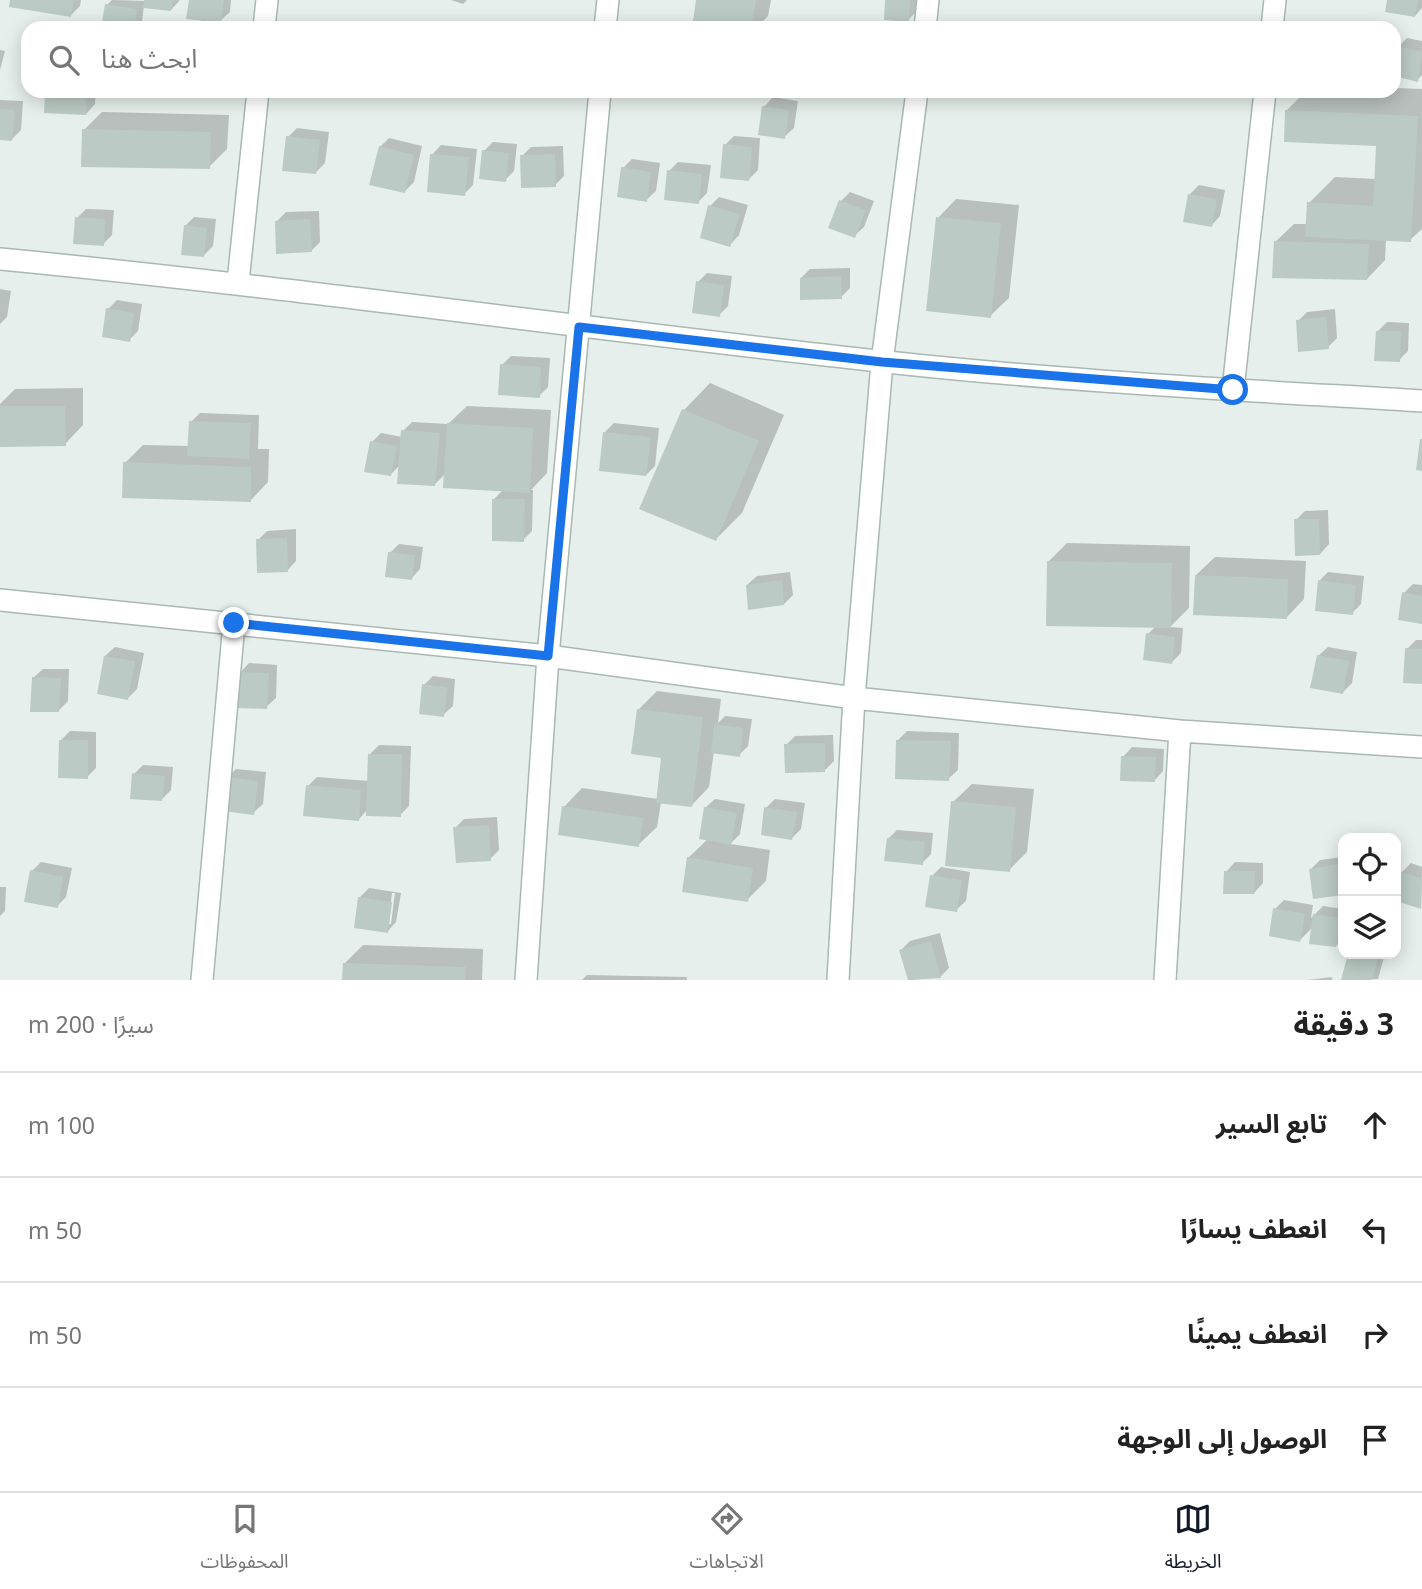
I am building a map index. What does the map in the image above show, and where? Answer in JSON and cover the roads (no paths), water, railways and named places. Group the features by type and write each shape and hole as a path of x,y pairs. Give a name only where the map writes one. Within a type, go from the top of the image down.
{"street":[{"path":"265,21 267,0"},
{"path":"606,21 608,0"},
{"path":"926,21 928,0"},
{"path":"1273,21 1275,0"},
{"path":"238,282 257,98"},
{"path":"526,980 548,656 599,98"},
{"path":"838,980 854,698 882,362 916,98"},
{"path":"1233,390 1264,98"},
{"path":"0,258 238,282 579,327 882,362 1233,390 1422,401"},
{"path":"0,600 548,656 854,698 1180,731 1422,747"},
{"path":"202,980 234,623"},
{"path":"1166,980 1180,731"}]}
